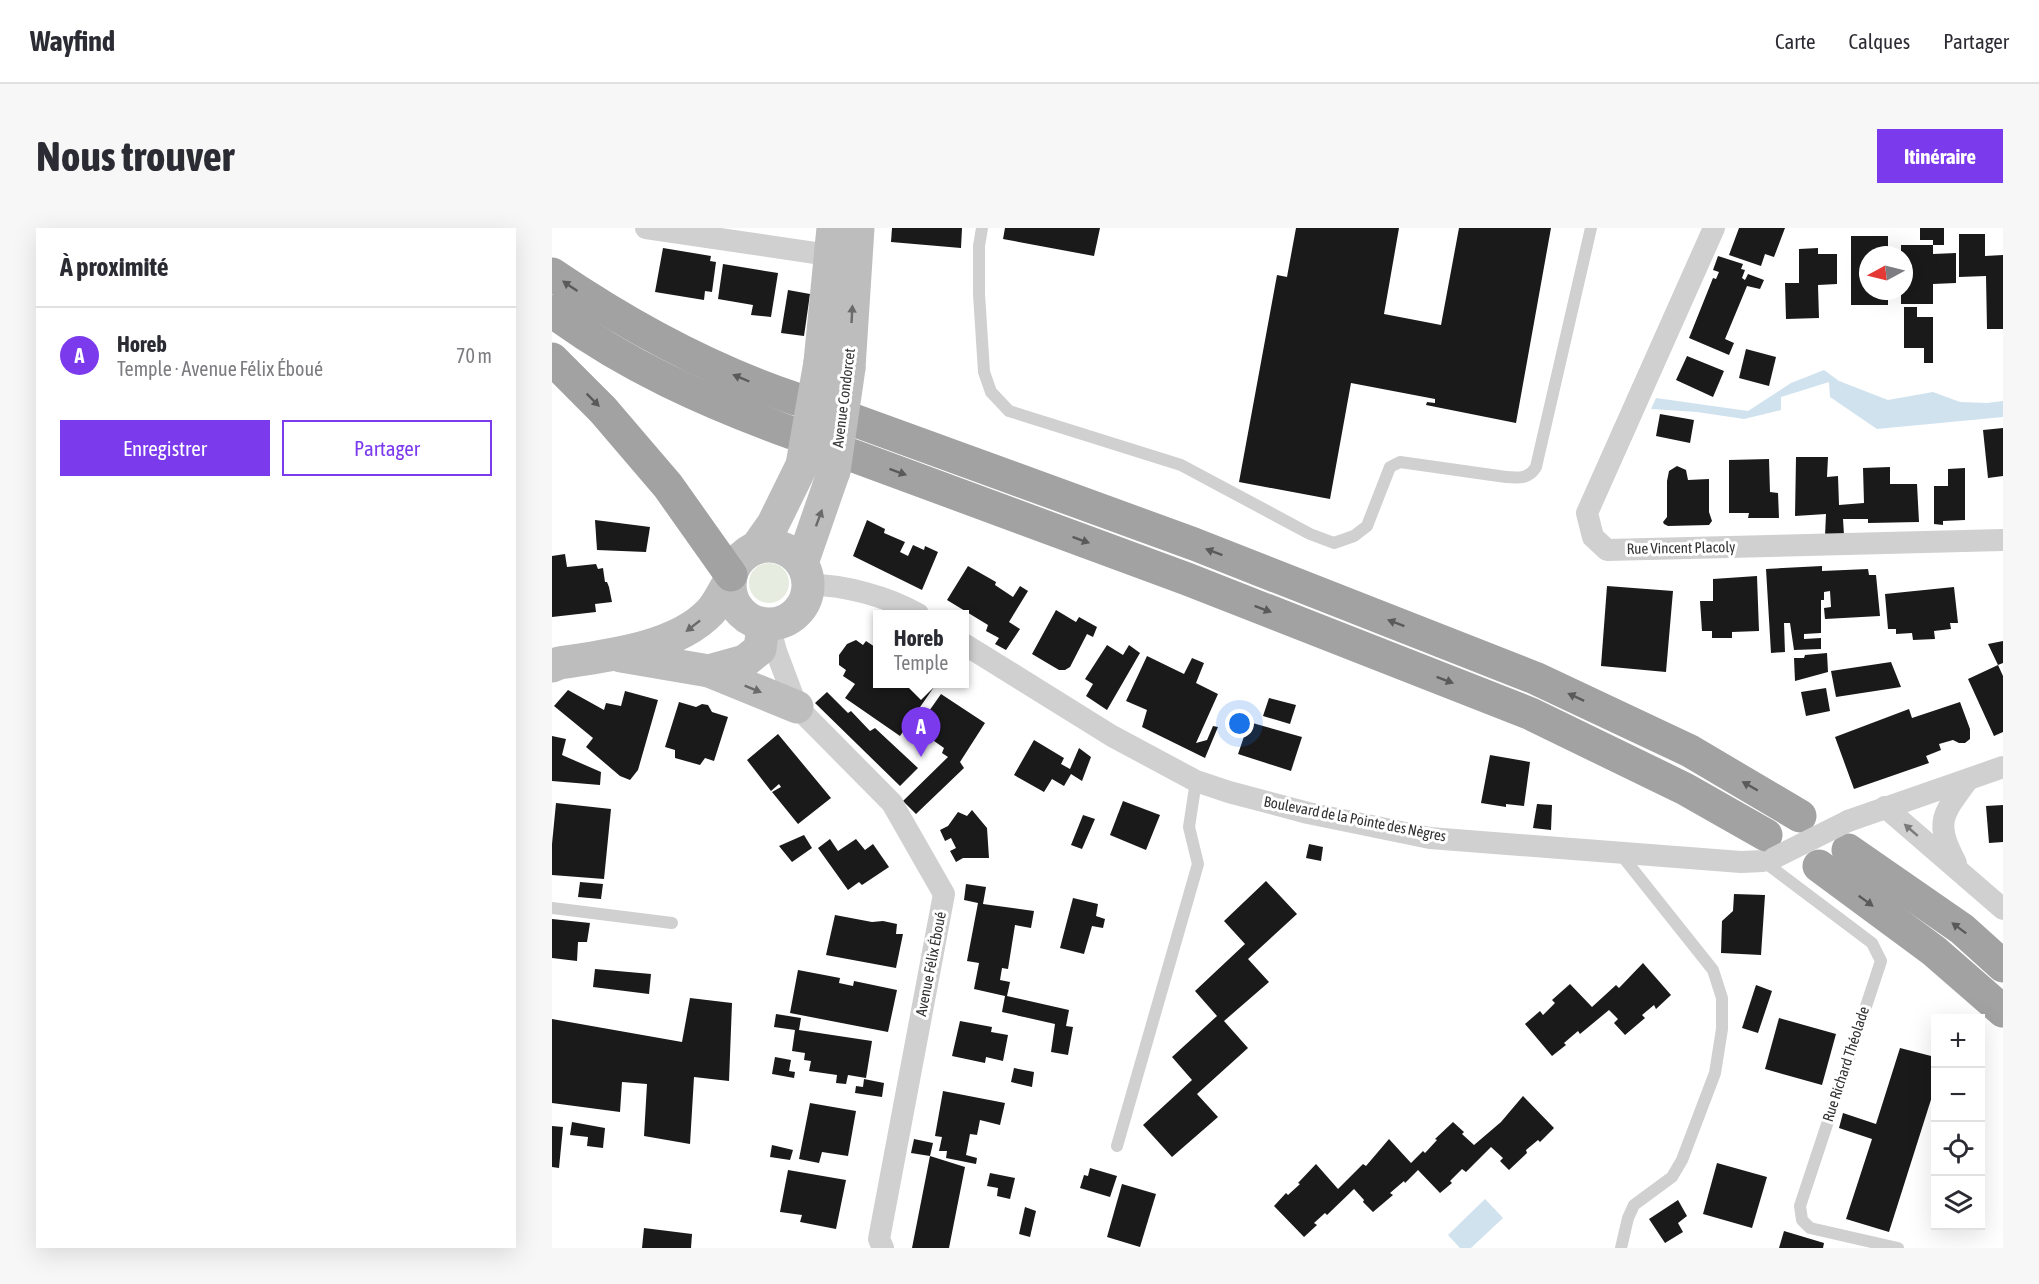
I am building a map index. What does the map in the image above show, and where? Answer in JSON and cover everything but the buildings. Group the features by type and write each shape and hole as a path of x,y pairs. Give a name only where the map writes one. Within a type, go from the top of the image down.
{"highway":[{"path":"552,274 596,304 703,362 796,399"},
{"path":"552,311 583,334 678,387 740,414 792,433"},
{"path":"552,359 603,410 668,486 730,578"},
{"path":"848,418 1205,548 1535,678 1690,751 1800,816"},
{"path":"839,462 1187,579 1531,714 1685,789 1768,852"},
{"path":"1848,835 2003,966"},
{"path":"1819,866 1934,951 2003,1011"}],"main road":[{"name":"Avenue Condorcet","path":"806,574 839,462 834,365 844,243"},
{"name":"Avenue Condorcet","path":"756,548 772,524 802,465 834,365"},
{"path":"552,666 616,655 682,634 710,612 738,561 746,553 756,548 768,545 782,547 793,554 806,574 807,598 800,610 790,619 766,625 743,615 735,605 731,594 730,578"},
{"path":"709,671 745,661 760,649 766,625"},
{"path":"616,655 709,671 797,707"}],"street":[{"path":"646,228 844,243"},
{"name":"Rue Vincent Placoly","path":"1714,228 1587,513 1593,537 1607,550 2003,540"},
{"path":"806,574 826,585 849,589 905,606 911,610"},
{"name":"Avenue Félix Éboué","path":"766,625 797,707 892,803 944,894 879,1239 883,1248"},
{"name":"Boulevard de la Pointe des Nègres","path":"969,647 1112,736 1196,782 1308,813 1430,838 1741,862 1768,852 1848,835 1885,807 2003,767"},
{"path":"1961,873 1944,841 1943,821 1950,804 1967,781"},
{"path":"1885,807 2003,909"}],"lane":[{"path":"982,228 979,246 979,294 984,372 991,393 1010,411 1181,465 1310,534 1334,543 1354,536 1367,526 1390,467 1400,462 1523,479 1533,473 1591,228"},
{"path":"1117,1146 1198,864 1190,827 1196,782"},
{"path":"1619,851 1713,970 1722,998 1722,1029 1715,1073 1682,1160 1672,1178 1634,1205 1628,1218 1621,1248"},
{"name":"Rue Richard Théolade","path":"1768,852 1872,943 1881,961 1800,1206 1802,1220 1810,1228 1898,1248"},
{"path":"552,908 672,924"}],"shaded area":[{"path":"769,563 783,569 789,583 783,597 769,603 755,597 749,583 755,569"}],"water":[{"path":"1824,370 1839,381 1888,400 1933,392 1960,402 2003,401 2003,417 1877,429 1830,397 1829,382 1781,397 1781,410 1744,419 1697,412 1651,409 1656,398 1748,411 1791,383"},
{"path":"1485,1199 1503,1218 1471,1248 1460,1248 1448,1235"}],"place":[{"name":"Horeb","path":"921,757"}]}
